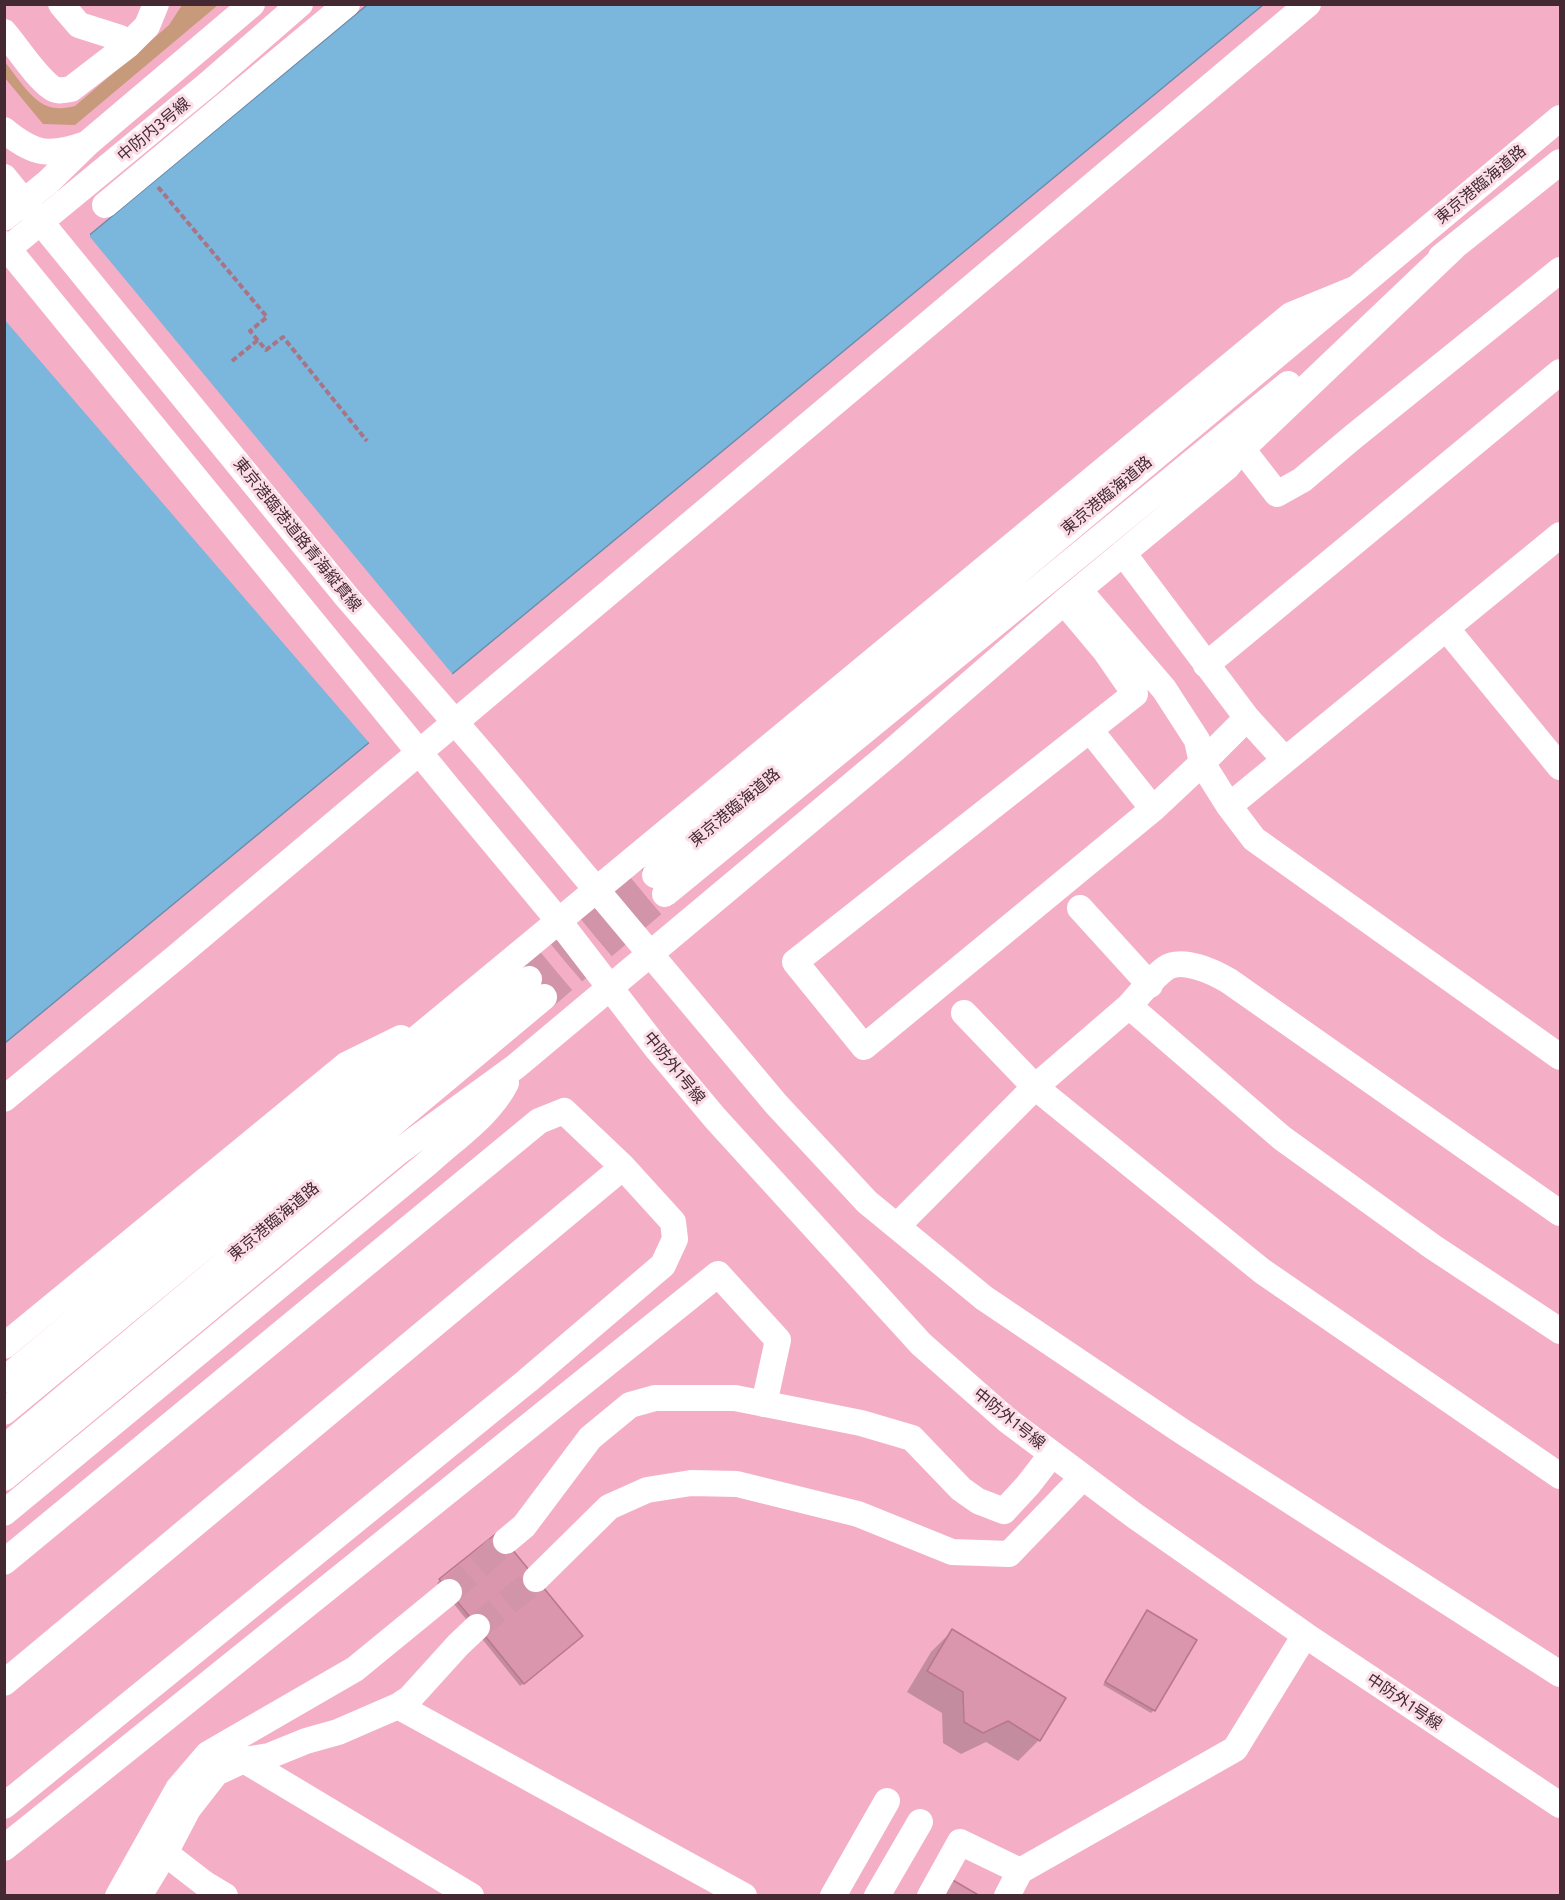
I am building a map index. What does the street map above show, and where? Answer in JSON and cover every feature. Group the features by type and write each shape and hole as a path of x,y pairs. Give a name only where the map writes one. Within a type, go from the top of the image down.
{"street":[{"path":"61,4 79,26 120,38 127,46"},
{"path":"4,32 38,74 52,88 61,91 78,85 127,46 147,26 156,4"},
{"name":"中防内3号線","path":"4,218 67,165 89,142 252,4"},
{"name":"中防内3号線","path":"6,248 42,222 207,85 300,4"},
{"path":"105,205 347,4"},
{"path":"4,1099 175,958 1308,4"},
{"name":"東京港臨海道路","path":"1560,118 1357,288 660,884 1178,476 1560,162"},
{"path":"4,130 19,142 45,152 64,151 89,142"},
{"name":"東京港臨港道路青海縦貫線","path":"4,177 346,596 595,889"},
{"path":"4,1478 398,1152 515,1067 889,754 1071,596 1227,467 1242,449 1454,247"},
{"path":"6,248 558,920"},
{"path":"1242,449 1277,494 1302,480 1560,270"},
{"path":"4,1380 1291,315 1357,288"},
{"path":"1206,665 1560,372"},
{"path":"1229,806 1560,535"},
{"path":"1123,554 1247,718 1285,760"},
{"path":"1071,596 1135,694 795,962 864,1047 1153,809 1247,718"},
{"path":"1071,596 1164,689 1197,740 1202,763 1229,806 1254,839 1560,1057"},
{"path":"1446,628 1560,767"},
{"path":"1090,730 1153,809"},
{"path":"595,889 819,1152 867,1202 947,1269 994,1305 1183,1431 1557,1664"},
{"path":"1080,908 1150,985"},
{"name":"中防外1号線","path":"558,920 658,1050 715,1118 921,1344 1006,1420 1135,1516 1305,1635 1560,1805"},
{"path":"897,1226 1035,1087 1129,1006 1167,967 1188,965 1213,972 1229,981 1560,1213"},
{"name":"東京港臨海道路","path":"4,1412 537,988 4,1448"},
{"path":"1129,1006 1282,1138 1433,1247 1560,1331"},
{"path":"964,1013 1035,1087 1262,1271 1560,1476"},
{"path":"4,1346 346,1065 440,1020"},
{"path":"4,1513 429,1162 501,1094 515,1067"},
{"path":"4,1562 538,1121 564,1111 623,1167 673,1222 675,1239 663,1265 527,1382 4,1806"},
{"path":"4,1683 623,1167"},
{"path":"4,1848 718,1274 778,1340 764,1404"},
{"path":"506,1541 525,1526 590,1438 630,1405 655,1398 735,1398 861,1423 912,1438 961,1489 978,1501 1004,1511 1052,1454"},
{"path":"536,1579 609,1507 647,1490 691,1483 737,1484 858,1514 952,1552 1009,1554 1083,1478"},
{"path":"118,1896 178,1789 208,1754 355,1669 449,1592"},
{"path":"139,1896 188,1809 216,1773 244,1760 269,1756 338,1731 398,1706 410,1698 477,1627"},
{"path":"1006,1896 1020,1871 1235,1749 1305,1635"},
{"path":"398,1706 744,1896"},
{"path":"244,1760 471,1896"},
{"path":"833,1896 887,1801"},
{"path":"877,1896 920,1822"},
{"path":"930,1896 960,1842 1020,1871"},
{"path":"165,1853 205,1884 225,1896"}],"path":[{"path":"152,179 267,317 250,331 266,350 283,337 367,441"},
{"path":"232,361 258,340"}],"shaded area":[{"path":"182,5 218,5 75,125 43,124 5,78 4,61 27,90 41,102 58,108 75,106 169,25"}],"water":[{"path":"367,5 1263,5 5,1043 5,305"}],"pier":[{"path":"90,230 90,237 454,676 371,745 4,319 4,301"}],"building":[{"path":"498,1532 583,1636 524,1684 439,1579"},
{"path":"1147,1610 1197,1640 1155,1711 1105,1682"},
{"path":"952,1629 1066,1698 1040,1741 1008,1721 983,1733 964,1722 963,1692 927,1671"},
{"path":"951,1879 980,1896 942,1896"}],"tunnel":[{"path":"529,979 655,875"},
{"path":"544,997 665,894"},
{"path":"449,1592 506,1541"},
{"path":"477,1627 536,1579"}]}
